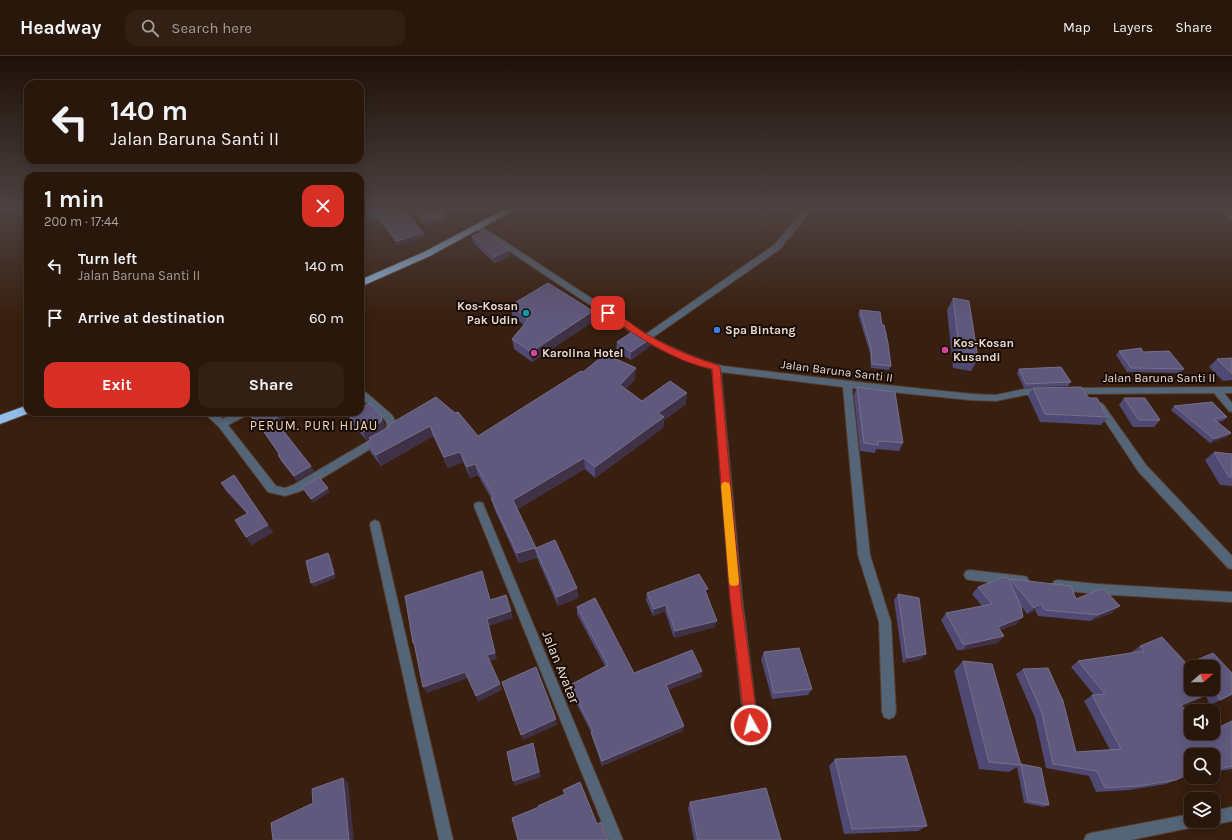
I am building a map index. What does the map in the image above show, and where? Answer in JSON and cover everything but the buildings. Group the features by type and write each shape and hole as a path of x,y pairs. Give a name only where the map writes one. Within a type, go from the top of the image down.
{"highway":[{"path":"364,282 445,245"},
{"path":"0,420 24,411"}],"street":[{"name":"Jalan Baruna Santi II","path":"503,245 646,338 674,352 707,365 847,384 970,397 996,398 1025,392 1049,391"},
{"path":"646,338 779,245"},
{"path":"716,367 736,598 751,725"},
{"path":"847,384 864,555 885,622 889,712"},
{"path":"1088,390 1142,468 1232,564"},
{"name":"Jalan Baruna Santi II","path":"1065,391 1232,390"},
{"path":"1217,391 1232,409"},
{"path":"213,416 222,424 272,489 276,492 285,492 297,488 389,433 392,424 389,418 364,396"},
{"path":"222,424 238,416"},
{"name":"Jalan Avatar","path":"479,506 616,840"},
{"path":"375,525 446,840"},
{"path":"970,575 1097,590 1232,597"},
{"path":"1220,817 1232,814"},
{"path":"1091,840 1184,823"}],"slow traffic":[{"path":"725,486 734,582"}],"place":[{"name":"Kos-Kosan Pak Udin","path":"526,313"},
{"name":"Spa Bintang","path":"717,330"},
{"name":"Kos-Kosan Kusandi","path":"945,350"},
{"name":"Karolina Hotel","path":"534,353"}],"district":[{"name":"PERUM. PURI HIJAU","path":"314,425"}],"route":[{"path":"608,313 646,338 674,352 716,367 736,598 751,725"}]}
